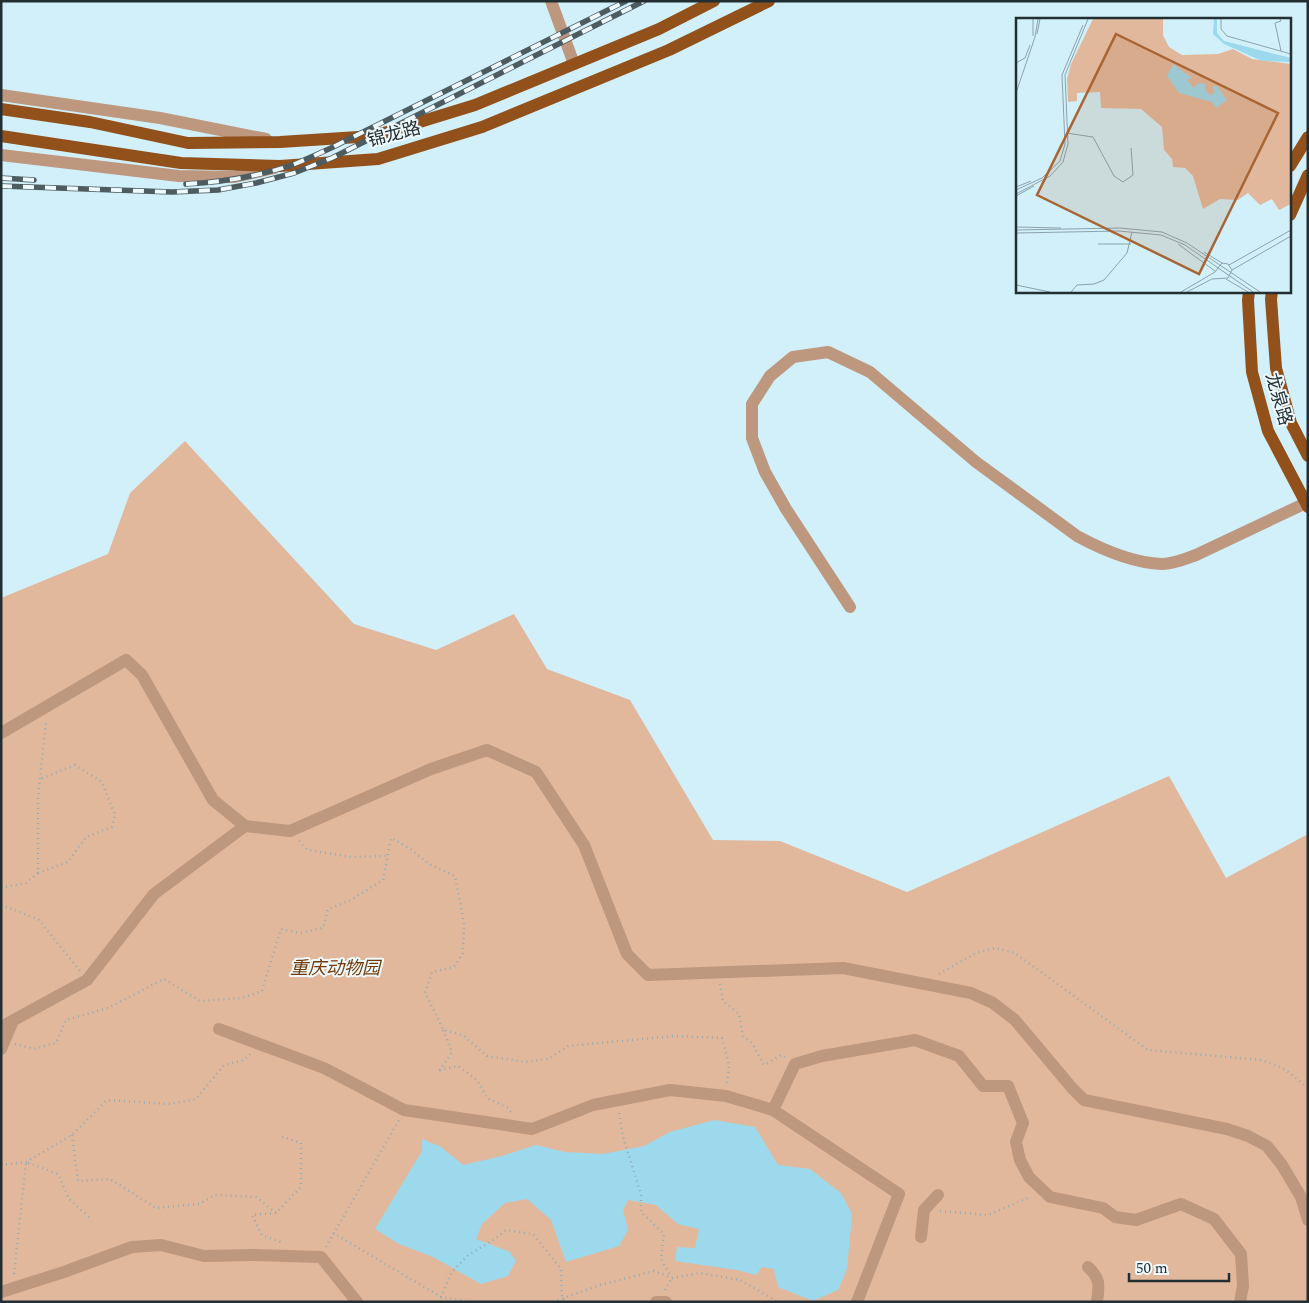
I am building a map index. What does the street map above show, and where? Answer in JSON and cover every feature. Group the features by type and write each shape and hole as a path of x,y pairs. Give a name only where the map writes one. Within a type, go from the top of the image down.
{"main road":[{"name":"锦龙路","path":"1,109 90,122 188,143 280,142 374,136 474,105 659,28 714,1"},
{"name":"锦龙路","path":"1,136 180,163 280,166 378,160 482,127 669,50 769,1"},
{"path":"1292,163 1308,137"},
{"path":"1292,211 1308,175"},
{"name":"龙泉路","path":"1249,292 1252,372 1268,431 1307,504"},
{"name":"龙泉路","path":"1272,292 1276,368 1291,423 1308,456"}],"street":[{"path":"551,1 574,64"},
{"path":"1,95 160,118 280,142"},
{"path":"1,155 179,176 234,177 280,166"},
{"path":"850,607 786,509 765,472 752,438 752,404 770,376 793,357 828,352 870,372 976,462 1077,536 1095,546 1132,559 1163,564 1180,561 1307,504"},
{"path":"1,733 126,660 142,675 213,800 245,826 290,831 430,769 488,750 536,772 584,845 627,954 648,975 843,968 971,992 994,1003 1015,1020 1084,1100 1227,1128 1267,1146 1282,1165 1301,1197 1308,1220"},
{"path":"1,1049 7,1024 87,980 154,894 245,826"},
{"path":"219,1029 324,1068 404,1110 532,1129 593,1105 670,1090 726,1096 772,1110 899,1194 857,1302"},
{"path":"772,1110 795,1064 822,1056 915,1040 959,1056 983,1086 1008,1086 1024,1123 1016,1142 1020,1160 1030,1177 1050,1197 1103,1208 1115,1217 1136,1220 1181,1204 1214,1219 1242,1254 1243,1286 1240,1302"},
{"path":"921,1237 924,1210 938,1195"},
{"path":"7,1290 64,1272 132,1247 161,1245 204,1256 321,1256 357,1302"},
{"path":"1088,1267 1095,1274 1099,1284 1097,1302"},
{"path":"656,1302 666,1302"}],"path":[{"path":"38,873 38,800 48,706"},
{"path":"1,888 26,883 38,873 68,862 86,837 112,827 115,815 102,782 75,765 40,779"},
{"path":"290,831 308,850 351,857 388,856"},
{"path":"7,1024 14,1044 34,1049 56,1043 66,1020 108,1008 164,979 200,1001 242,998 262,991 281,929 300,933 323,928 328,909 349,900 383,880 391,838 409,848 429,864 455,876 464,923 463,953 454,967 432,972 425,993 452,1052 440,1070 458,1066 477,1080 486,1098 508,1108 519,1127"},
{"path":"1,905 38,919 87,980"},
{"path":"922,983 976,952 994,948 1015,953 1148,1050 1262,1060 1286,1070 1308,1088"},
{"path":"719,972 723,1001 739,1014 743,1036 752,1043 764,1065 781,1055 795,1064"},
{"path":"443,1030 463,1034 487,1056 525,1062 548,1059 568,1046 674,1036 722,1038 729,1065 726,1096"},
{"path":"1,1165 26,1162 72,1135 107,1100 169,1104 196,1100 224,1065 244,1060 259,1044"},
{"path":"617,1100 623,1138 641,1194 641,1212 664,1234 661,1259 672,1278"},
{"path":"321,1256 404,1110"},
{"path":"72,1135 78,1181 110,1179 156,1208 199,1204 215,1195 248,1196 256,1197 276,1213"},
{"path":"280,1136 301,1143 301,1187 276,1213 252,1215 262,1235 288,1244"},
{"path":"26,1162 58,1174 69,1199 90,1218"},
{"path":"7,1290 26,1162"},
{"path":"924,1210 988,1214 1030,1197"},
{"path":"439,1302 451,1273 468,1255 506,1230 533,1234 561,1269 562,1298 566,1302"},
{"path":"333,1233 441,1297 473,1302"},
{"path":"553,1302 600,1285 654,1271 672,1278 700,1273 740,1280 778,1302"}],"green space":[{"name":"重庆动物园","path":"185,441 354,624 436,650 514,614 547,669 630,700 713,840 780,841 907,892 1169,776 1226,878 1308,834 1308,1302 1,1302 1,598 108,554 130,493"}],"water":[{"path":"714,1120 755,1127 778,1165 810,1169 841,1193 852,1214 847,1269 838,1290 813,1301 778,1287 774,1269 762,1267 756,1275 737,1270 675,1261 677,1247 695,1248 699,1229 678,1224 656,1205 628,1200 623,1210 628,1230 619,1246 566,1262 551,1220 527,1199 505,1203 482,1224 476,1239 510,1252 516,1261 508,1276 481,1284 433,1257 399,1244 375,1229 422,1151 422,1139 441,1147 463,1165 502,1156 536,1145 565,1152 603,1154 644,1146 670,1132"}],"railway":[{"path":"186,184 252,176 302,161 626,1"},
{"path":"1,186 172,192 218,190 294,173 332,158 644,1"},
{"path":"1,178 34,180"}]}
